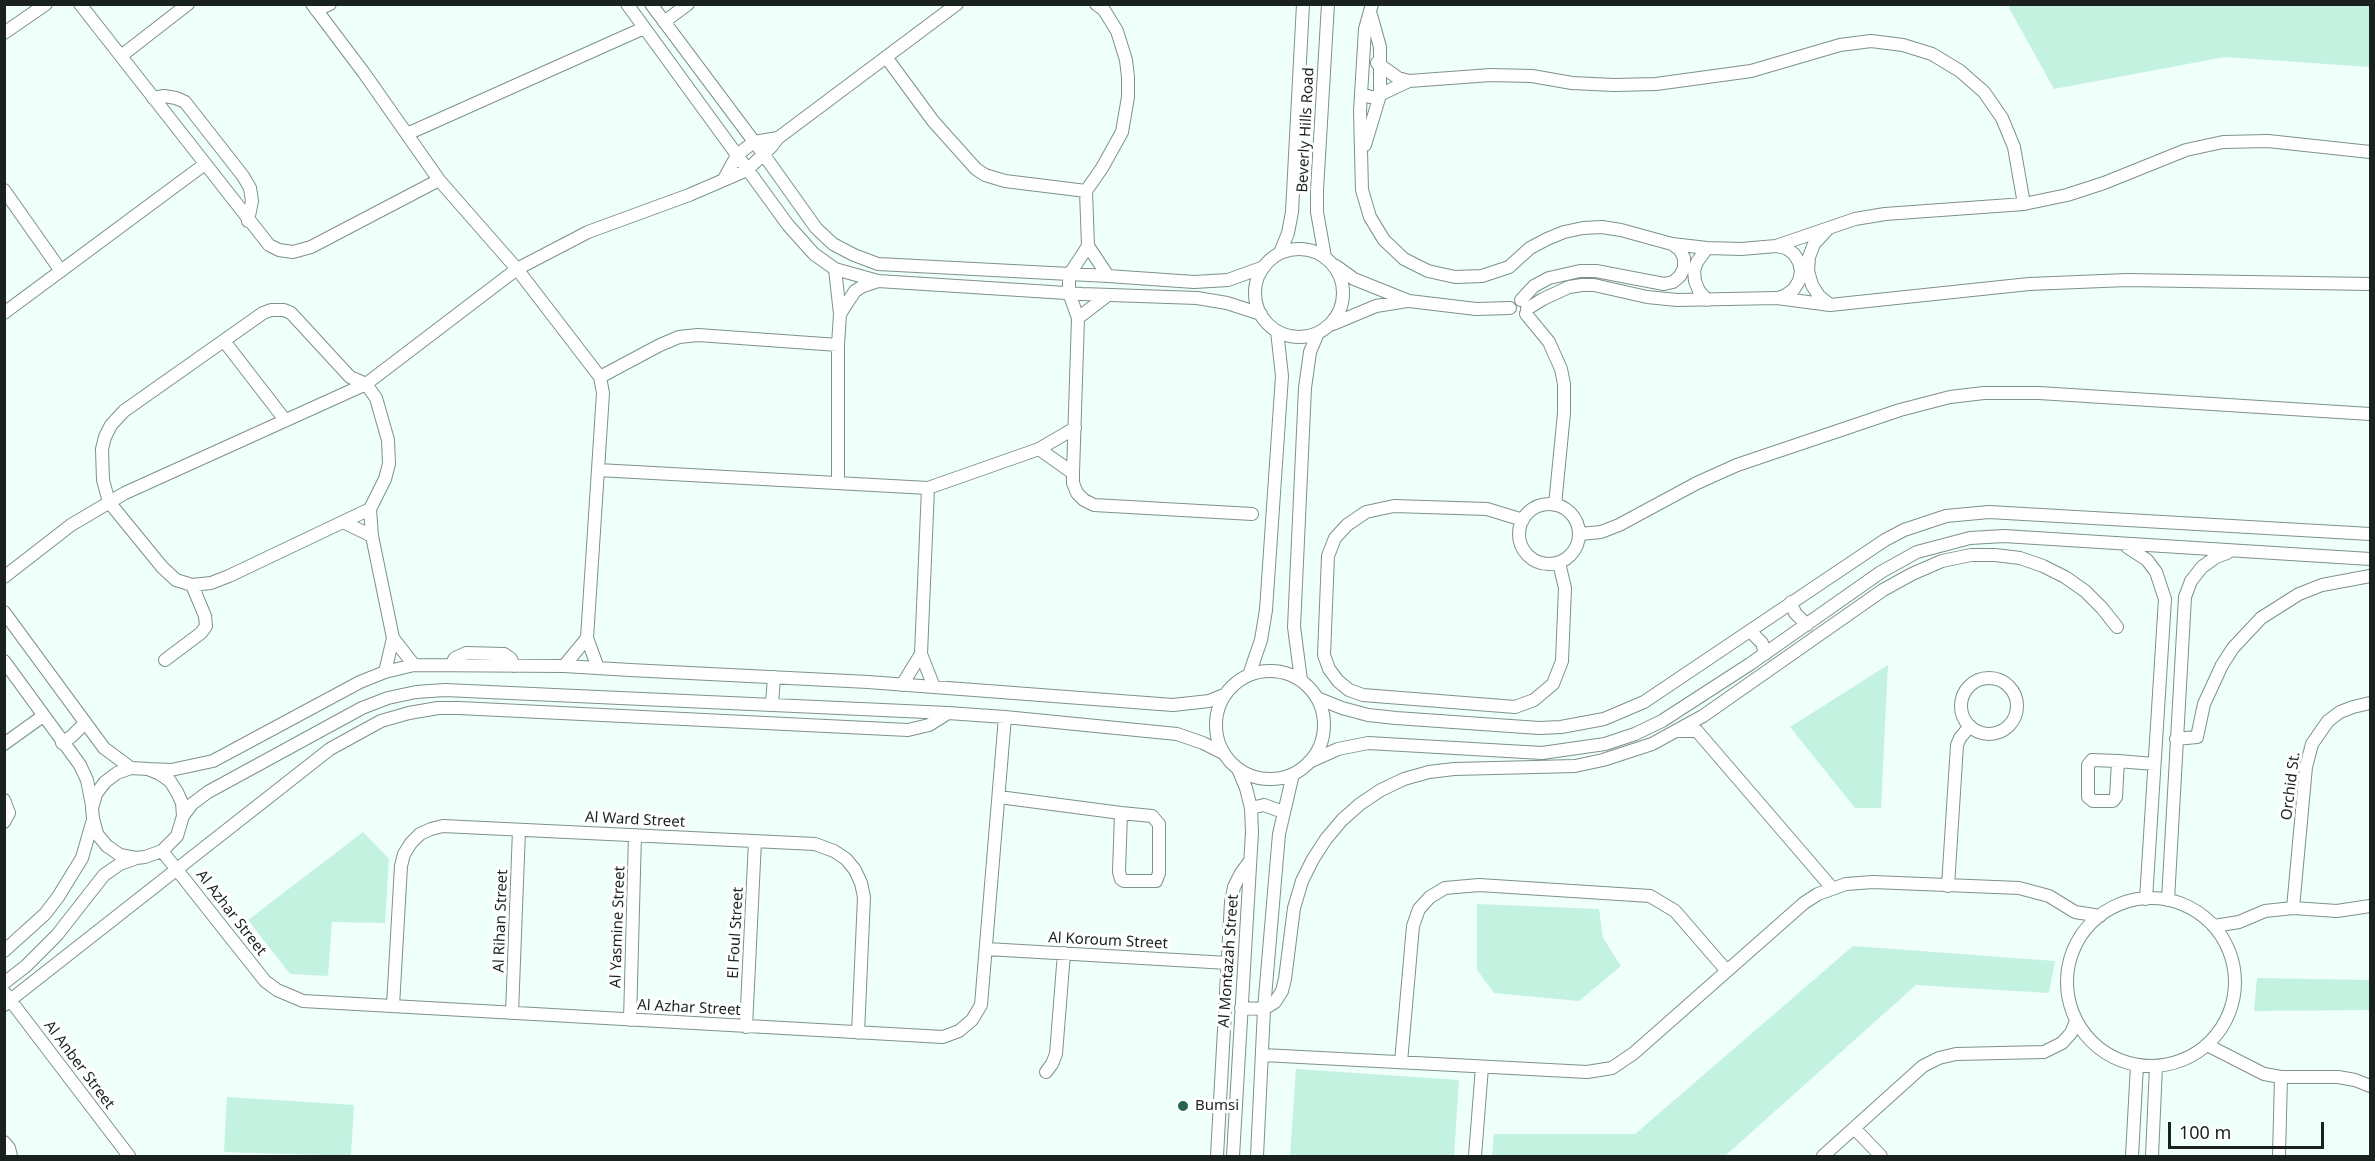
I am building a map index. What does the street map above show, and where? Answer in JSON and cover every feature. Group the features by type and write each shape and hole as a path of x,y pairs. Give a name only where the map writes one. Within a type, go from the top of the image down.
{"street":[{"path":"4,33 46,4"},
{"path":"80,4 248,221 269,245 279,250 293,252 311,247 439,180"},
{"path":"121,56 188,4"},
{"path":"330,4 314,7 364,73 439,180 517,269 600,377 603,393 587,638 598,668"},
{"path":"627,4 789,225 814,254 835,269 878,281 1211,300 1261,314"},
{"path":"651,4 764,154 816,228 833,244 878,264 1209,283 1237,278 1263,267 1280,253 1303,249 1328,259 1354,279 1409,301 1464,308 1510,308 1516,317 1525,308 1543,299 1569,287 1581,285 1600,286 1647,297 1707,300 1777,298 1830,305 2029,284 2127,280 2370,284"},
{"path":"664,22 687,4"},
{"path":"4,577 72,525 144,483 366,384 517,269 588,232 689,195 747,170 778,138 957,4"},
{"path":"1096,4 1104,10 1117,31 1126,60 1128,97 1122,132 1102,168 1086,190 1088,246 1108,276"},
{"name":"Beverly Hills Road","path":"1280,253 1288,233 1292,212 1303,4"},
{"name":"Beverly Hills Road","path":"1328,4 1317,190 1319,224 1328,259"},
{"path":"1362,163 1366,140 1380,95 1381,64 1372,10"},
{"path":"1372,10 1365,29 1360,137 1362,190 1370,217 1384,240 1404,259 1428,271 1455,277 1482,276 1509,267 1530,248 1547,239 1583,228 1602,227 1621,230 1672,244 1707,248 1741,249 1776,246 1855,219 1885,214 2024,204 2067,195 2104,183 2186,150 2223,142 2268,141 2370,152"},
{"path":"407,134 644,28"},
{"path":"1361,93 1370,97 1380,95 1409,81 1491,75 1532,76 1593,84 1656,84 1751,71 1840,45 1871,42 1903,45 1932,54 1960,71 1984,92 2002,118 2014,147 2024,204"},
{"path":"886,57 933,121 976,169 985,175 1005,181 1086,190"},
{"path":"1363,64 1381,64 1388,72 1409,81"},
{"path":"153,98 164,96 185,102 243,176 250,188 252,201 248,221"},
{"path":"724,179 737,155 754,142 778,138"},
{"path":"4,314 205,164"},
{"path":"4,190 61,271"},
{"path":"1777,298 1786,296 1794,289 1804,271 1814,244 1822,234 1833,227"},
{"path":"1672,244 1680,250 1699,291 1707,300"},
{"path":"1088,246 1069,275 1069,293 1078,318 1073,473 1073,483 1077,493 1094,505 1252,514"},
{"path":"1776,246 1785,248 1794,254 1819,296 1830,305"},
{"path":"1525,308 1534,286 1564,273 1596,271 1664,284 1673,282 1689,269 1707,248"},
{"path":"1301,680 1294,627 1305,388 1310,352 1324,329 1338,314 1343,301 1341,280 1328,259"},
{"path":"878,264 878,281"},
{"path":"1263,267 1255,290 1256,303 1261,314 1277,331 1291,336 1305,336 1376,306 1409,301"},
{"path":"835,269 840,314 838,483"},
{"path":"840,314 855,291 878,281"},
{"path":"1078,318 1108,295"},
{"path":"1525,308 1550,342 1561,369 1564,384 1564,413 1555,505"},
{"path":"370,509 230,576 211,583 192,585 176,580 162,567 109,502 104,491 102,464 105,437 111,425 124,411 263,313 284,310 291,313 351,377 366,384 376,398 387,431 389,464 385,479 370,509 372,536 393,638 385,672"},
{"path":"1249,675 1261,640 1266,610 1281,391 1282,361 1277,331"},
{"path":"600,377 660,345 679,338 698,335 838,345"},
{"path":"224,341 285,420"},
{"path":"1580,534 1601,532 1619,525 1697,483 1737,465 1900,410 1950,397 1984,393 2039,393 2370,414"},
{"path":"598,470 928,488 1039,449 1075,428"},
{"path":"1039,449 1073,473"},
{"path":"928,488 921,654 934,687"},
{"path":"1555,505 1570,512 1575,518 1580,534 1572,555 1559,563 1541,564 1526,555 1519,538 1523,520 1536,507 1555,505"},
{"path":"1523,520 1487,509 1394,506 1366,512 1347,525 1335,538 1328,556 1324,655 1329,669 1338,681 1349,690 1363,695 1515,706 1534,700 1553,684 1562,661 1565,588 1559,563"},
{"path":"1317,698 1342,708 1380,717 1539,728 1583,724 1604,719 1644,702 1885,540 1904,530 1946,516 1989,512 2370,534"},
{"path":"343,522 372,536"},
{"path":"1310,762 1320,745 1324,724 1323,711 1317,698 1301,680 1276,671 1262,671 1235,683 1224,695 1216,718 1218,742 1223,753 1238,769 1255,777 1275,779 1293,774 1310,762 1338,749 1368,743 1542,753 1605,744 1635,734 1662,721 1765,654 1881,572 1917,552 1970,538 2004,536 2370,559"},
{"path":"2123,545 2147,560 2156,572 2165,599 2146,899"},
{"path":"1937,546 1942,561"},
{"path":"2168,900 2185,597 2191,580 2202,567 2216,557 2233,551"},
{"path":"1241,1008 1264,1009 1275,1002 1282,991 1294,908 1302,881 1317,852 1342,820 1374,795 1404,779 1454,768 1575,766 1604,760 1652,744 1703,716 1883,590 1942,561 1971,555 1995,555 2019,558 2043,566 2065,577 2085,591 2117,627"},
{"path":"2176,739 2197,737 2204,704 2222,665 2233,648 2261,618 2299,594 2322,585 2370,576"},
{"path":"165,660 201,633 206,626 205,616 192,585"},
{"path":"1791,602 1795,613 1807,625"},
{"path":"4,612 104,748 131,768"},
{"path":"1750,631 1759,638 1765,654"},
{"path":"393,638 414,665"},
{"path":"564,666 587,638"},
{"path":"902,685 921,654"},
{"path":"4,662 80,765 87,780 97,834 107,846 120,855 136,858 145,858 162,851 177,836 183,816 192,804 208,792 362,708 388,698 416,692 445,690 1005,717 1177,734 1223,753"},
{"path":"4,951 45,914 70,880 82,858 96,794 105,782 117,773 131,768 182,768 213,761 385,672 414,665 564,666 774,677 1173,705 1209,701 1224,695"},
{"path":"772,704 774,677"},
{"path":"1987,678 2006,683 2017,700 2016,714 2009,725 2004,730 1991,734 1978,731 1970,726 1964,717 1961,704 1969,686 1980,679 1987,678"},
{"path":"1697,731 1703,716 1703,704 1699,696"},
{"name":"Orchid St.","path":"2293,908 2306,767 2312,744 2319,731 2340,712 2370,704"},
{"path":"6,999 330,749 381,721 438,708 459,708 908,730 929,725 948,713"},
{"path":"4,744 43,716"},
{"name":"Al Azhar Street","path":"162,851 265,981 277,990 303,1001 943,1037 959,1031 972,1020 981,1005 1005,717"},
{"path":"1662,721 1676,730 1697,731 1832,888"},
{"path":"62,743 85,723"},
{"path":"1948,886 1957,745 1970,726"},
{"path":"1511,752 1511,767"},
{"path":"2118,761 2154,764"},
{"path":"148,769 160,774 173,786 182,803 183,816"},
{"name":"Al Montazah Street","path":"1233,1156 1251,808 1238,769"},
{"path":"1257,1156 1264,1009 1279,834 1293,774"},
{"path":"999,797 1152,816 1159,824 1160,873 1156,881 1124,881 1121,879 1119,872 1121,813"},
{"path":"4,800 9,813 4,822"},
{"path":"1251,808 1271,806 1283,812"},
{"name":"Al Ward Street","path":"393,1006 401,866 404,854 411,843 425,831 443,826 755,841 825,847 846,859 855,870 864,897 858,1033"},
{"name":"Al Rihan Street","path":"512,1013 519,830"},
{"name":"Al Yasmine Street","path":"630,1020 635,835"},
{"name":"El Foul Street","path":"746,1027 755,841"},
{"path":"4,982 34,958 57,934 104,875 120,864 136,858"},
{"path":"1217,1156 1231,902 1234,886 1250,860"},
{"path":"1263,1055 1587,1072 1612,1068 1634,1053 1804,903 1832,888 1859,882 2034,891 2049,896 2075,912 2100,916"},
{"path":"1401,1062 1413,926 1419,909 1430,897 1445,888 1479,885 1650,896 1675,911 1726,970"},
{"path":"2146,899 2168,900 2200,914 2214,926 2224,941 2231,956 2236,988 2233,1005 2227,1021 2217,1035 2207,1046 2192,1056 2174,1063 2156,1066 2137,1065 2105,1052 2092,1041 2076,1021 2069,999 2067,977 2072,955 2082,935 2100,916 2114,907 2146,899"},
{"path":"2214,926 2239,922 2265,912 2293,908 2337,911 2370,906"},
{"path":"2075,912 2082,935"},
{"path":"2224,941 2239,922"},
{"name":"Al Koroum Street","path":"987,949 1228,963"},
{"path":"1046,1072 1056,1054 1064,953"},
{"name":"Al Anber Street","path":"6,999 129,1156"},
{"path":"1823,1156 1923,1066 1939,1058 1956,1054 2044,1052 2062,1043 2071,1033 2076,1021"},
{"path":"2217,1035 2234,1057"},
{"path":"2062,1043 2092,1041"},
{"path":"2207,1046 2234,1057 2264,1074 2282,1077 2338,1077 2370,1086"},
{"path":"2132,1156 2137,1065"},
{"path":"2152,1156 2156,1066"},
{"path":"1475,1156 1482,1067"},
{"path":"2279,1156 2282,1077"},
{"path":"1854,1128 1881,1156"},
{"path":"4,1142 11,1156"}],"green space":[{"path":"2009,5 2370,5 2370,67 2225,57 2054,89"},
{"path":"1888,665 1881,808 1855,808 1790,727"},
{"path":"363,832 389,859 385,923 332,922 328,976 290,974 248,920"},
{"path":"1477,904 1599,909 1603,938 1621,966 1579,1001 1494,993 1477,970"},
{"path":"1853,946 2055,961 2049,993 1916,985 1725,1156 1492,1156 1494,1134 1635,1134"},
{"path":"2257,978 2370,980 2370,1010 2254,1011"},
{"path":"1296,1069 1459,1080 1454,1156 1290,1156"},
{"path":"227,1097 354,1105 351,1156 224,1152"}],"place":[{"name":"Bumsi","path":"1183,1106"}]}
